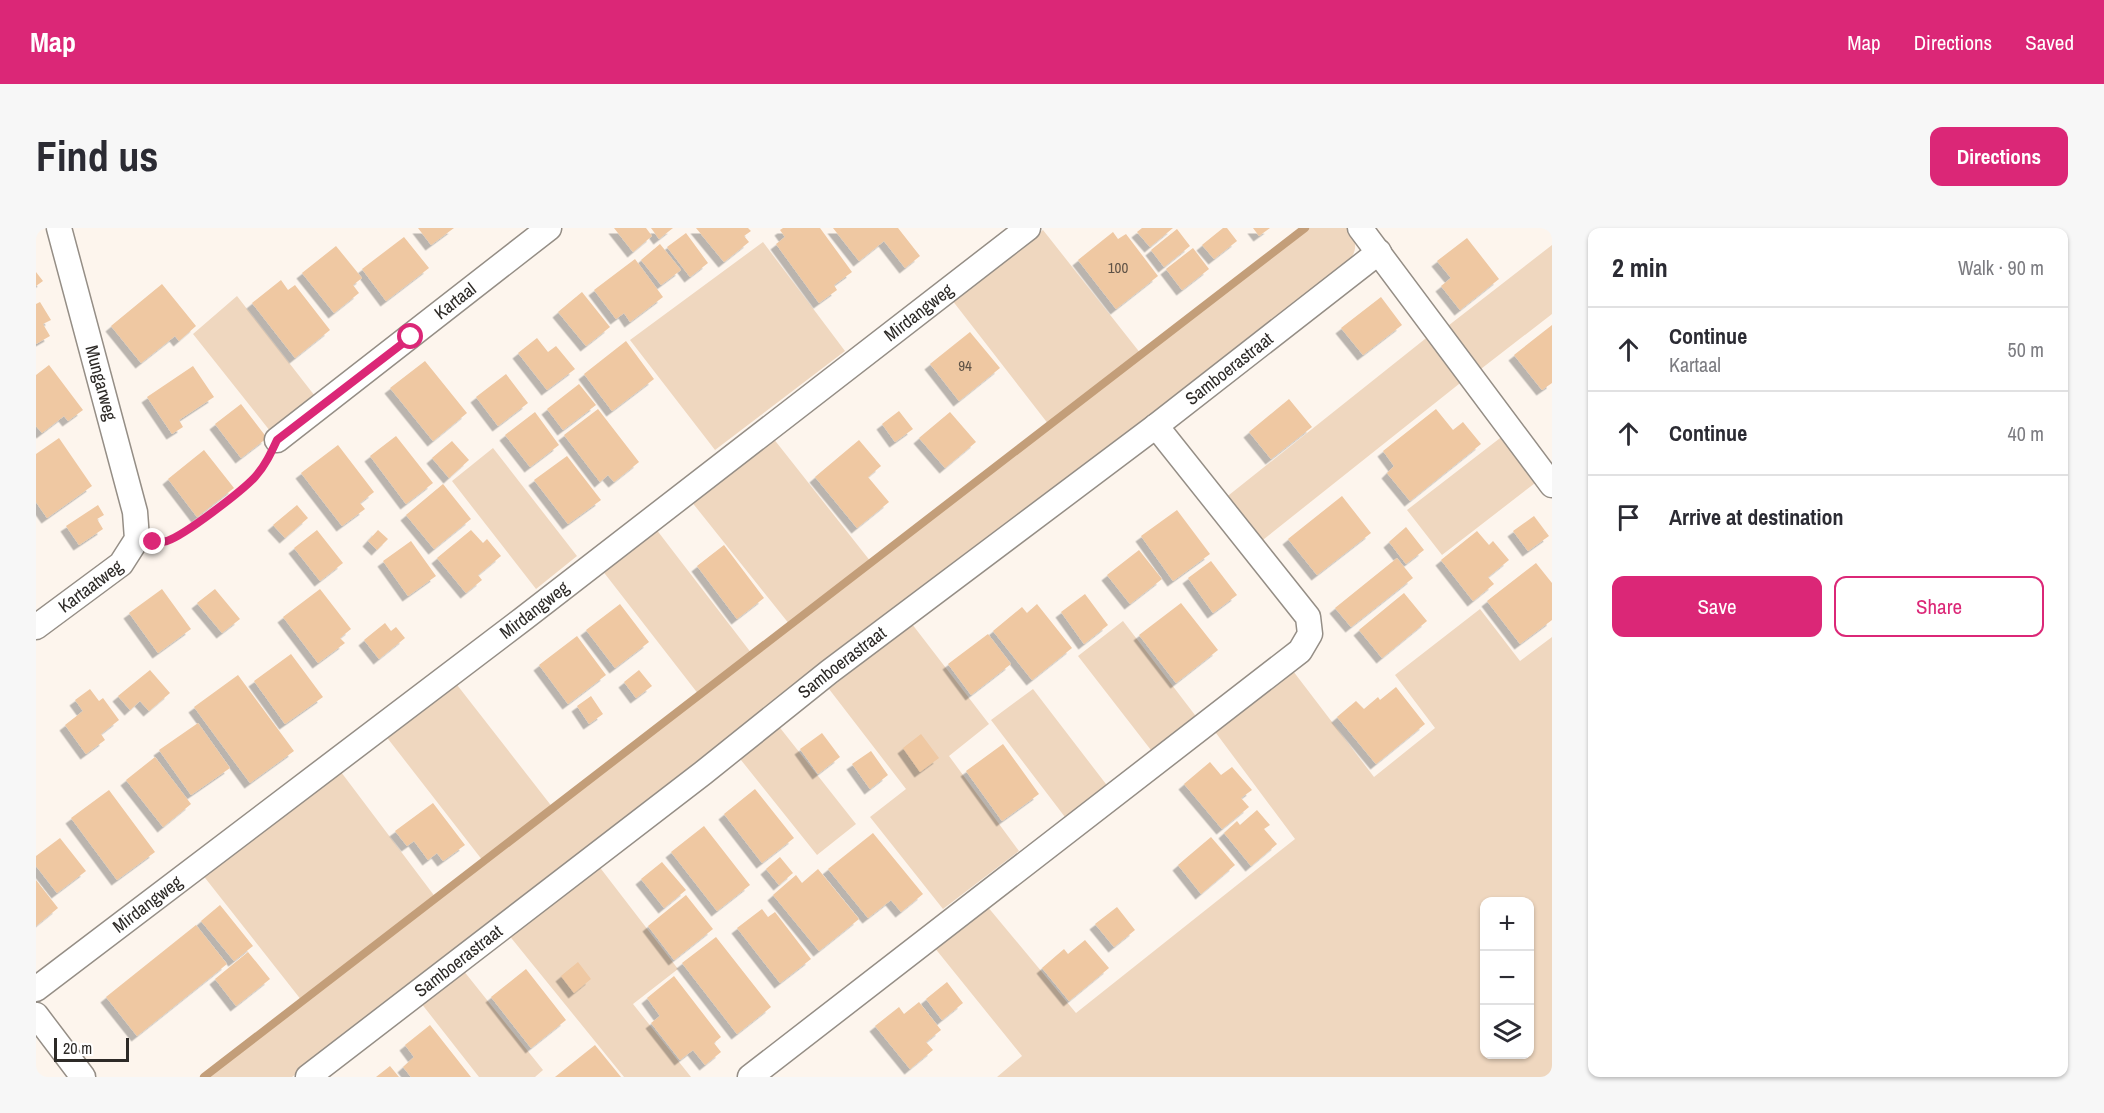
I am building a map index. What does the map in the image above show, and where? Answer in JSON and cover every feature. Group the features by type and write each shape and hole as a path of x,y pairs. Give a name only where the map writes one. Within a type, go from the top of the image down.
{"street":[{"name":"Mungarweg","path":"59,228 135,512 137,540"},
{"name":"Kartaal","path":"277,440 549,228"},
{"path":"1360,228 1552,485"},
{"name":"Mirdangweg","path":"36,989 523,619 1016,232"},
{"name":"Samboerastraat","path":"308,1077 703,773 829,672 1155,426 1379,252"},
{"path":"750,1077 1300,651 1310,634 1308,617 1155,426"},
{"name":"Kartaatweg","path":"36,627 121,564 137,540"},
{"path":"36,1015 83,1077"}],"path":[{"path":"137,540 167,541 228,500 254,477 268,460 277,440"}],"shaded area":[{"path":"1305,228 1350,228 1355,247 1346,265 825,664 698,767 292,1077 204,1077 302,1001 202,874 338,768 436,898 483,861 385,735 454,681 553,808 699,695 602,570 656,529 752,654 790,625 691,501 773,438 871,562 1049,425 952,300 1043,230 1141,354"},
{"path":"763,242 845,351 715,450 630,340"},
{"path":"1552,245 1552,314 1477,372 1444,329"},
{"path":"237,296 318,400 274,436 193,334"},
{"path":"1430,335 1464,380 1259,543 1224,499"},
{"path":"1504,435 1539,480 1442,555 1407,510"},
{"path":"493,448 577,556 536,589 452,481"},
{"path":"1480,609 1520,661 1552,637 1552,1077 997,1077 1022,1056 934,947 987,906 1076,1013 1295,839 1213,729 1290,667 1374,777 1435,728 1395,675"},
{"path":"1123,621 1198,719 1154,754 1078,656"},
{"path":"912,624 989,724 949,756 1019,851 943,909 870,817 906,789 829,689"},
{"path":"1033,689 1109,788 1068,821 991,720"},
{"path":"777,724 856,824 817,855 737,755"},
{"path":"598,865 678,969 633,1004 691,1077 624,1077 508,934"},
{"path":"463,970 543,1070 535,1077 479,1077 421,1003"}],"building":[{"path":"418,228 454,228 431,245"},
{"path":"614,228 646,228 652,236 633,252"},
{"path":"651,228 673,228 659,239"},
{"path":"696,228 748,228 751,231 744,236 749,242 724,262"},
{"path":"783,228 820,228 852,272 834,285 837,290 819,303 776,244 785,237 780,230"},
{"path":"833,228 898,228 920,256 905,268 884,241 859,261"},
{"path":"1142,228 1173,228 1150,247 1137,232"},
{"path":"1223,228 1227,228 1237,241 1214,259 1202,245"},
{"path":"1253,228 1270,228 1259,236"},
{"path":"1177,229 1190,246 1164,267 1151,250"},
{"path":"1113,232 1118,239 1126,234 1158,276 1116,309 1078,260"},
{"path":"686,233 708,263 690,277 667,247"},
{"path":"404,237 429,268 386,301 362,269"},
{"path":"1467,238 1499,279 1460,310 1441,286 1451,278 1437,261"},
{"path":"660,244 681,270 661,285 641,260"},
{"path":"336,246 362,278 353,285 359,293 334,313 302,273"},
{"path":"1193,248 1209,269 1182,290 1166,269"},
{"path":"635,259 663,297 630,322 624,313 616,319 594,290"},
{"path":"36,272 43,281 36,286"},
{"path":"281,280 288,290 295,285 330,330 295,358 252,303"},
{"path":"162,284 196,326 179,341 175,336 141,363 111,326"},
{"path":"582,292 610,327 586,346 558,312"},
{"path":"1381,297 1402,325 1363,355 1341,328"},
{"path":"40,302 51,320 43,324 50,336 36,344 36,304"},
{"path":"1552,325 1552,383 1542,390 1514,355"},
{"path":"970,332 1000,368 959,401 930,364"},
{"path":"537,338 548,352 556,346 575,369 547,390 518,353"},
{"path":"626,341 654,379 612,411 584,374"},
{"path":"425,361 467,413 433,441 390,388"},
{"path":"49,365 83,410 68,421 64,416 42,433 36,426 36,375"},
{"path":"193,366 214,397 179,420 183,427 172,434 147,397"},
{"path":"506,374 528,403 498,426 476,397"},
{"path":"579,384 596,405 563,430 547,409"},
{"path":"1289,399 1312,427 1271,459 1249,432"},
{"path":"241,404 267,438 241,458 215,424"},
{"path":"598,409 639,462 614,482 608,475 600,482 564,435"},
{"path":"1436,409 1453,430 1463,422 1481,444 1410,501 1387,473 1394,466 1383,451"},
{"path":"899,411 913,429 895,442 882,424"},
{"path":"535,412 559,445 530,467 505,435"},
{"path":"950,412 976,442 945,468 919,438"},
{"path":"396,436 433,483 406,504 370,456"},
{"path":"59,438 92,486 47,518 36,502 36,454"},
{"path":"859,440 881,466 868,477 889,502 857,528 815,477"},
{"path":"452,441 469,460 449,478 432,458"},
{"path":"338,445 374,492 360,503 365,509 342,526 301,473"},
{"path":"204,450 234,488 197,517 168,479"},
{"path":"567,456 601,500 568,524 534,480"},
{"path":"443,484 471,519 434,549 406,515"},
{"path":"1342,496 1371,533 1317,575 1288,539"},
{"path":"98,505 104,515 97,519 103,529 79,545 66,526"},
{"path":"297,505 308,518 285,538 273,525"},
{"path":"1177,510 1210,554 1173,581 1141,536"},
{"path":"1534,516 1549,536 1528,551 1513,531"},
{"path":"1406,527 1424,550 1406,564 1389,542"},
{"path":"317,530 343,563 320,581 294,548"},
{"path":"378,530 388,539 377,550 368,541"},
{"path":"471,530 483,543 487,539 501,556 478,575 482,580 466,593 437,558"},
{"path":"1477,531 1489,545 1493,541 1509,560 1488,577 1494,584 1473,601 1441,560"},
{"path":"411,541 436,576 408,596 383,561"},
{"path":"724,545 764,598 737,619 697,566"},
{"path":"1139,550 1162,579 1130,604 1107,575"},
{"path":"1397,558 1413,578 1351,627 1335,608"},
{"path":"1211,561 1237,595 1213,613 1188,578"},
{"path":"1536,563 1552,583 1552,620 1520,644 1487,601"},
{"path":"162,589 191,629 158,653 129,613"},
{"path":"215,589 240,619 222,633 197,603"},
{"path":"320,589 351,629 340,638 345,643 318,663 283,617"},
{"path":"1404,593 1427,621 1382,658 1359,630"},
{"path":"1085,594 1108,625 1084,644 1061,612"},
{"path":"1181,603 1218,650 1176,683 1139,635"},
{"path":"620,604 649,642 615,668 586,630"},
{"path":"1037,604 1072,648 1032,680 993,631 1022,607 1027,613"},
{"path":"385,623 391,631 396,627 405,638 379,659 364,640"},
{"path":"988,634 1011,664 971,695 948,664"},
{"path":"577,636 606,675 568,704 539,665"},
{"path":"291,654 323,697 285,724 254,681"},
{"path":"150,670 170,693 149,711 140,701 130,710 118,696"},
{"path":"639,670 652,686 636,698 624,682"},
{"path":"238,675 294,751 250,783 194,707"},
{"path":"1396,687 1425,724 1376,764 1337,717 1356,701 1364,709 1378,697 1380,700"},
{"path":"90,689 99,701 103,698 119,720 101,734 105,740 86,754 65,725 83,711 75,700"},
{"path":"591,696 603,714 589,724 577,706"},
{"path":"198,723 230,768 191,795 159,750"},
{"path":"822,733 840,757 818,774 800,749"},
{"path":"921,734 939,758 920,772 903,748"},
{"path":"1003,744 1039,794 1002,821 966,771"},
{"path":"871,751 888,775 870,789 852,764"},
{"path":"155,757 191,804 163,827 126,780"},
{"path":"1210,762 1221,775 1232,767 1252,790 1241,798 1249,807 1222,829 1184,784"},
{"path":"755,789 794,838 762,863 724,814"},
{"path":"109,790 155,852 117,880 71,818"},
{"path":"433,803 465,845 443,861 437,853 428,860 414,841 407,846 395,831"},
{"path":"1257,810 1270,825 1264,829 1277,844 1251,866 1224,833 1237,821 1240,825"},
{"path":"704,826 750,885 717,911 671,852"},
{"path":"873,833 923,894 901,912 891,900 868,918 828,869"},
{"path":"1211,837 1235,865 1201,894 1178,865"},
{"path":"60,838 86,871 57,893 36,866 36,856"},
{"path":"780,857 793,873 779,885 766,869"},
{"path":"662,862 686,890 664,908 641,879"},
{"path":"818,869 859,919 819,951 773,895 796,875 802,883"},
{"path":"36,880 58,908 36,926"},
{"path":"686,895 713,929 674,960 648,926"},
{"path":"220,905 253,946 234,961 201,921"},
{"path":"1117,907 1135,930 1114,947 1095,924"},
{"path":"762,909 768,917 775,912 811,959 780,983 737,928"},
{"path":"196,925 227,964 137,1036 106,997"},
{"path":"716,937 771,1007 737,1034 682,963"},
{"path":"1085,940 1109,968 1069,1001 1042,968 1064,949 1068,954"},
{"path":"248,952 270,979 236,1006 215,979"},
{"path":"578,962 591,979 574,993 561,976"},
{"path":"526,969 566,1020 531,1048 491,997"},
{"path":"674,976 721,1037 714,1043 721,1052 705,1065 693,1050 680,1060 651,1023 660,1016 647,998"},
{"path":"947,982 963,1003 942,1020 926,999"},
{"path":"919,1002 941,1030 926,1042 933,1050 910,1069 875,1026 899,1007 904,1014"},
{"path":"430,1025 471,1077 411,1077 403,1067 414,1057 405,1045"},
{"path":"595,1045 621,1077 555,1077"},
{"path":"390,1066 399,1077 376,1077"}],"waterway":[{"path":"204,1077 1305,228"}],"route":[{"path":"153,542 167,541 228,500 254,477 268,460 277,440 411,337"}]}
